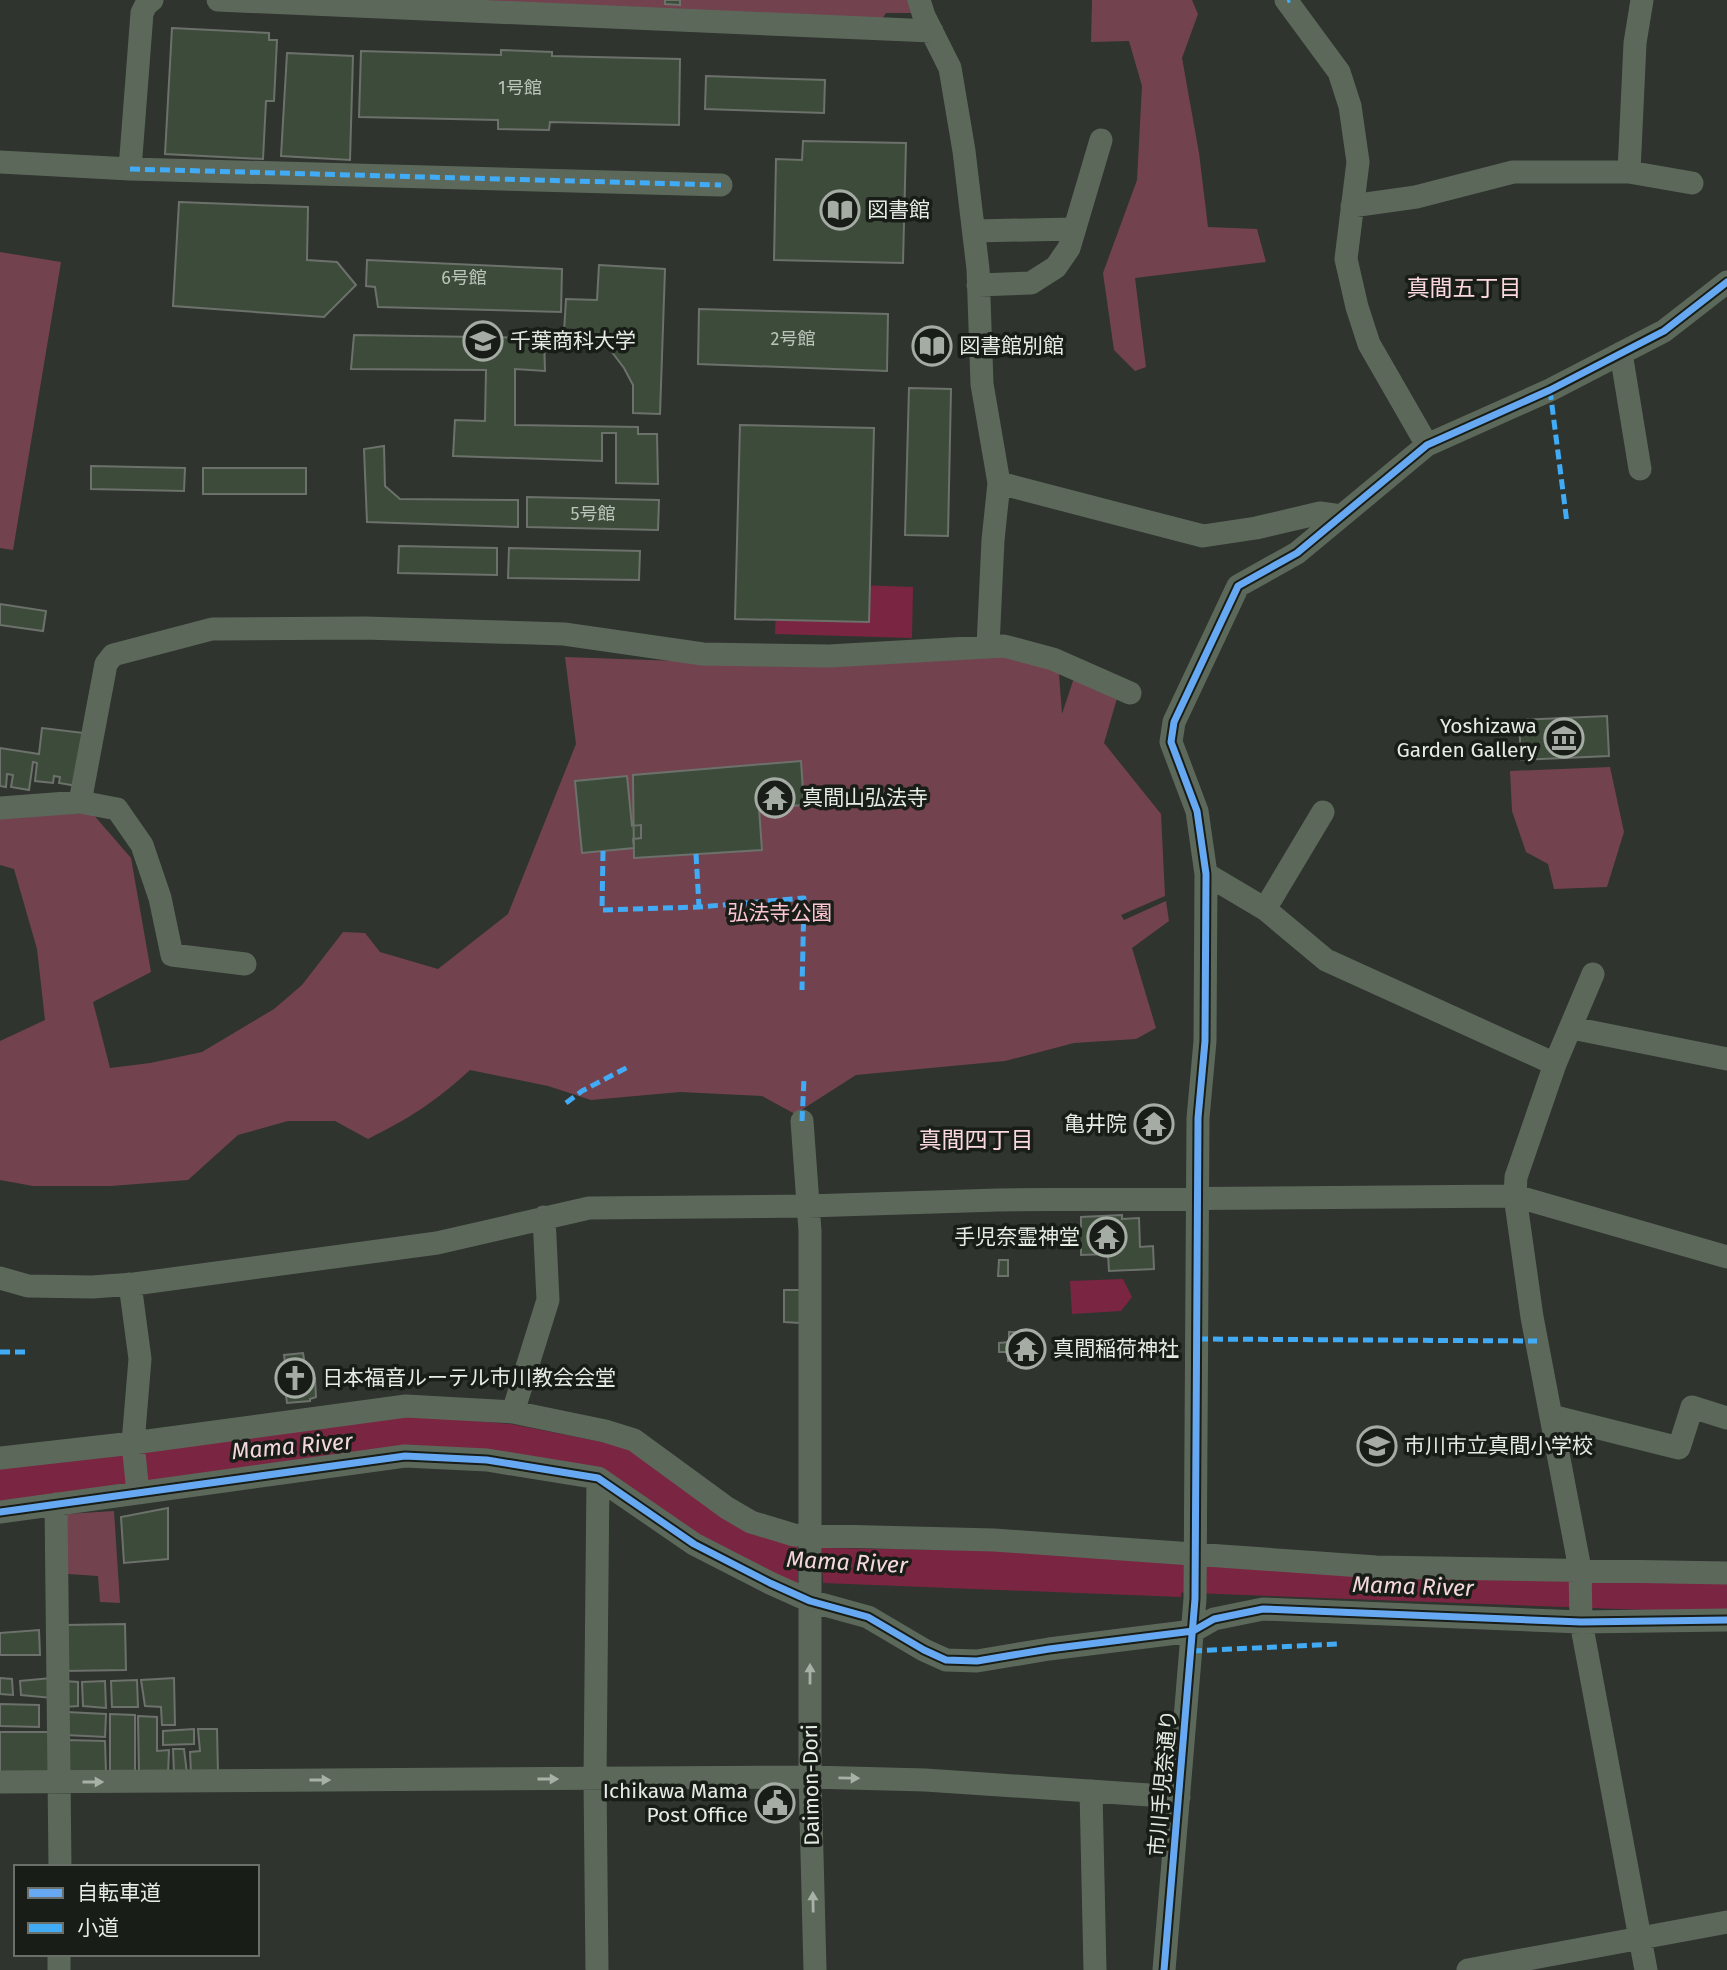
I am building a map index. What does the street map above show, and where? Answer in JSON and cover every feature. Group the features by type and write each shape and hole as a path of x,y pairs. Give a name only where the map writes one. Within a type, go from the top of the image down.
{"street":[{"path":"130,169 142,13 152,0"},
{"path":"218,0 932,31"},
{"path":"919,0 923,16 950,68 974,230 982,384 999,482 993,540 988,646"},
{"path":"1286,0 1339,72 1350,106 1358,162 1346,259 1357,307 1370,344 1427,445"},
{"path":"1629,172 1635,43 1642,0"},
{"path":"978,285 1031,283 1056,267 1069,248 1101,140"},
{"path":"0,162 130,169 721,185"},
{"path":"1352,206 1416,197 1513,172 1629,172 1692,183"},
{"path":"974,230 1074,229"},
{"path":"1196,1557 1198,1118 1205,1041 1206,874 1198,810 1171,742 1174,722 1238,586 1297,554 1427,445 1550,390 1664,331 1727,282"},
{"path":"1621,353 1640,469"},
{"path":"999,482 1203,536 1256,528 1320,513 1341,516"},
{"path":"80,802 106,664 113,655 212,629 364,628 564,634 703,654 828,656 1004,646 1053,659 1130,692"},
{"path":"0,808 80,802 117,809 142,845 160,898 172,955 245,964"},
{"path":"1265,909 1323,813"},
{"path":"1206,874 1265,909 1326,960 1555,1064"},
{"path":"1593,974 1555,1064 1516,1177 1516,1196 1532,1317 1580,1569 1581,1622 1646,1970"},
{"path":"1572,1028 1727,1059"},
{"name":"Daimon-Dori","path":"802,1121 810,1231 810,1777 815,1970"},
{"path":"0,1278 28,1286 92,1287 130,1284 437,1242 589,1208 1199,1198 1516,1196 1727,1257"},
{"path":"513,1412 548,1300 544,1217"},
{"path":"130,1284 140,1359 133,1443 138,1493"},
{"path":"0,1458 406,1406 513,1412 606,1431 634,1440 727,1508 751,1522 809,1537 995,1540 1196,1557 1376,1567 1727,1573"},
{"path":"1551,1416 1679,1448 1692,1407 1727,1418"},
{"path":"0,1511 405,1456 487,1460 598,1478 694,1544 810,1601 868,1617 946,1660 977,1661 1193,1631 1214,1619 1263,1609 1581,1622 1727,1620"},
{"path":"597,1970 595,1779 598,1478"},
{"path":"56,1504 60,1865"},
{"name":"市川手児奈通り","path":"1164,1970 1193,1631 1196,1557"},
{"path":"0,1782 810,1777 925,1780 1180,1797"},
{"path":"1091,1791 1095,1970"},
{"path":"1468,1970 1727,1922"}],"green space":[{"path":"210,0 909,0 912,13 886,13 880,22"},
{"path":"1092,0 1192,0 1198,14 1182,58 1199,153 1208,227 1257,229 1266,262 1135,278 1146,367 1135,371 1114,350 1103,273 1137,180 1142,86 1129,41 1091,42"},
{"path":"0,252 61,262 13,550 0,548"},
{"name":"弘法寺公園","path":"981,654 1058,661 1062,714 1074,678 1118,695 1104,743 1161,814 1165,896 1121,915 1124,920 1166,901 1169,921 1132,948 1156,1028 1136,1039 1074,1043 1005,1061 856,1075 795,1114 762,1096 680,1092 591,1100 548,1086 470,1070 422,1109 368,1139 335,1121 288,1121 238,1135 188,1180 111,1186 33,1186 0,1180 0,1041 45,1020 37,949 14,869 0,865 0,817 92,813 131,858 151,972 93,1002 110,1068 150,1063 202,1052 274,1009 302,985 343,932 365,933 380,952 438,969 508,914 576,744 565,657 793,665"},
{"path":"1610,767 1624,832 1607,887 1554,889 1548,864 1526,852 1512,811 1510,771"},
{"path":"114,1511 120,1603 100,1602 98,1576 68,1574 67,1514"}],"water":[{"path":"777,582 913,587 912,638 775,634"},
{"path":"1123,1279 1132,1297 1121,1311 1072,1314 1070,1281"},
{"path":"404,1415 511,1424 628,1447 754,1535 798,1545 798,1586 697,1535 601,1470 507,1455 0,1501 0,1465"},
{"path":"821,1548 1184,1553 1181,1597 823,1583"}],"building":[{"path":"665,0 680,0 680,5 665,4"},
{"path":"172,28 269,33 269,40 277,40 274,101 266,101 263,159 165,154"},
{"path":"501,50 552,52 552,56 680,59 679,125 550,122 549,130 498,129 498,120 359,117 361,51 501,55"},
{"path":"287,53 353,56 350,160 281,156"},
{"path":"706,76 825,80 824,113 705,109"},
{"name":"図書館","path":"803,141 906,143 903,263 774,260 776,159 802,160"},
{"path":"179,202 308,207 307,260 337,262 356,285 324,317 173,306"},
{"path":"367,260 562,269 561,312 378,307 375,287 366,286"},
{"path":"599,265 665,269 660,414 633,413 633,385 608,347 584,334 564,332 566,299 597,300"},
{"path":"699,309 888,314 887,371 698,364"},
{"path":"354,335 544,338 545,371 515,369 515,425 638,427 638,434 657,434 658,484 616,483 616,433 602,433 602,461 453,456 455,420 485,421 486,370 351,369"},
{"path":"909,388 951,389 948,536 905,535"},
{"path":"740,425 874,428 869,622 735,619"},
{"path":"384,446 385,486 400,499 518,500 518,527 367,522 364,449"},
{"path":"91,466 185,468 184,491 91,489"},
{"path":"203,468 306,468 306,494 203,494"},
{"path":"527,497 659,500 658,530 527,527"},
{"path":"399,546 497,548 497,575 398,573"},
{"path":"509,548 640,551 639,580 508,578"},
{"path":"0,604 46,611 43,631 0,625"},
{"name":"Yoshizawa Garden Gallery","path":"1607,716 1609,756 1521,760 1519,720"},
{"path":"42,728 84,733 77,786 59,783 60,777 54,776 53,783 35,781 37,763 33,762 29,790 11,787 13,775 7,774 6,787 0,786 0,748 39,754"},
{"path":"801,761 804,805 759,808 762,850 634,858 633,775"},
{"path":"627,776 632,826 641,825 641,838 633,839 634,848 582,853 575,781"},
{"name":"手児奈霊神堂","path":"1122,1215 1122,1219 1139,1218 1140,1247 1153,1246 1154,1269 1109,1271 1108,1254 1081,1255 1081,1246 1077,1246 1076,1228 1081,1228 1081,1217"},
{"path":"999,1260 1008,1260 1008,1276 998,1276"},
{"path":"784,1290 800,1290 800,1323 784,1322"},
{"path":"1009,1332 1029,1332 1030,1341 1035,1341 1036,1355 1031,1355 1032,1360 1008,1361 1008,1352 999,1352 999,1343 1009,1342"},
{"name":"日本福音ルーテル市川教会会堂","path":"303,1353 307,1378 315,1378 316,1397 310,1401 287,1403 282,1364 285,1363 284,1355"},
{"path":"168,1508 168,1559 124,1563 121,1517"},
{"path":"125,1624 126,1670 64,1671 64,1625"},
{"path":"39,1630 40,1655 0,1655 0,1633"},
{"path":"0,1678 12,1679 13,1695 0,1694"},
{"path":"51,1678 52,1698 21,1695 20,1681"},
{"path":"174,1678 175,1725 162,1725 161,1707 145,1706 141,1680"},
{"path":"137,1680 138,1707 112,1707 111,1681"},
{"path":"64,1681 78,1682 78,1706 64,1707"},
{"path":"105,1681 106,1708 83,1706 82,1682"},
{"path":"0,1704 39,1705 39,1727 0,1726"},
{"path":"66,1712 106,1714 105,1737 66,1735"},
{"path":"110,1714 135,1715 135,1775 110,1774"},
{"path":"138,1716 157,1717 157,1751 169,1750 168,1774 139,1773"},
{"path":"194,1729 194,1744 163,1745 163,1731"},
{"path":"198,1729 217,1729 218,1773 191,1774 190,1752 200,1751"},
{"path":"0,1732 52,1732 54,1774 0,1772"},
{"path":"65,1740 105,1741 106,1774 66,1773"},
{"path":"173,1749 184,1749 187,1774 174,1773"}],"waterway":[{"name":"Mama River","path":"1165,1576 1727,1597"}],"marked path":[{"path":"130,169 721,185"},
{"path":"1550,390 1567,523"},
{"path":"603,851 602,910 699,907 804,898 802,990"},
{"path":"696,854 699,907"},
{"path":"566,1103 582,1091 630,1066"},
{"path":"802,1121 804,1078"},
{"path":"1198,1339 1537,1341"},
{"path":"0,1352 26,1352"},
{"path":"1192,1651 1338,1644"}],"cycle path":[{"path":"1164,1970 1195,1599 1198,1118 1205,1041 1206,874 1197,811 1171,742 1174,722 1238,586 1297,553 1427,445 1550,390 1664,331 1727,282"},
{"path":"0,1512 405,1456 487,1460 598,1478 694,1544 810,1601 868,1617 946,1660 977,1661 1193,1631 1214,1619 1263,1609 1581,1622 1727,1620"}],"place":[{"name":"図書館","path":"840,210"},
{"name":"千葉商科大学","path":"483,341"},
{"name":"図書館別館","path":"932,346"},
{"name":"Yoshizawa Garden Gallery","path":"1564,738"},
{"name":"真間山弘法寺","path":"775,798"},
{"name":"亀井院","path":"1154,1124"},
{"name":"手児奈霊神堂","path":"1107,1237"},
{"name":"真間稲荷神社","path":"1026,1349"},
{"name":"日本福音ルーテル市川教会会堂","path":"295,1378"},
{"name":"市川市立真間小学校","path":"1377,1446"},
{"name":"Ichikawa Mama Post Office","path":"775,1803"}],"district":[{"name":"真間五丁目","path":"1464,288"},
{"name":"真間四丁目","path":"976,1140"}]}
